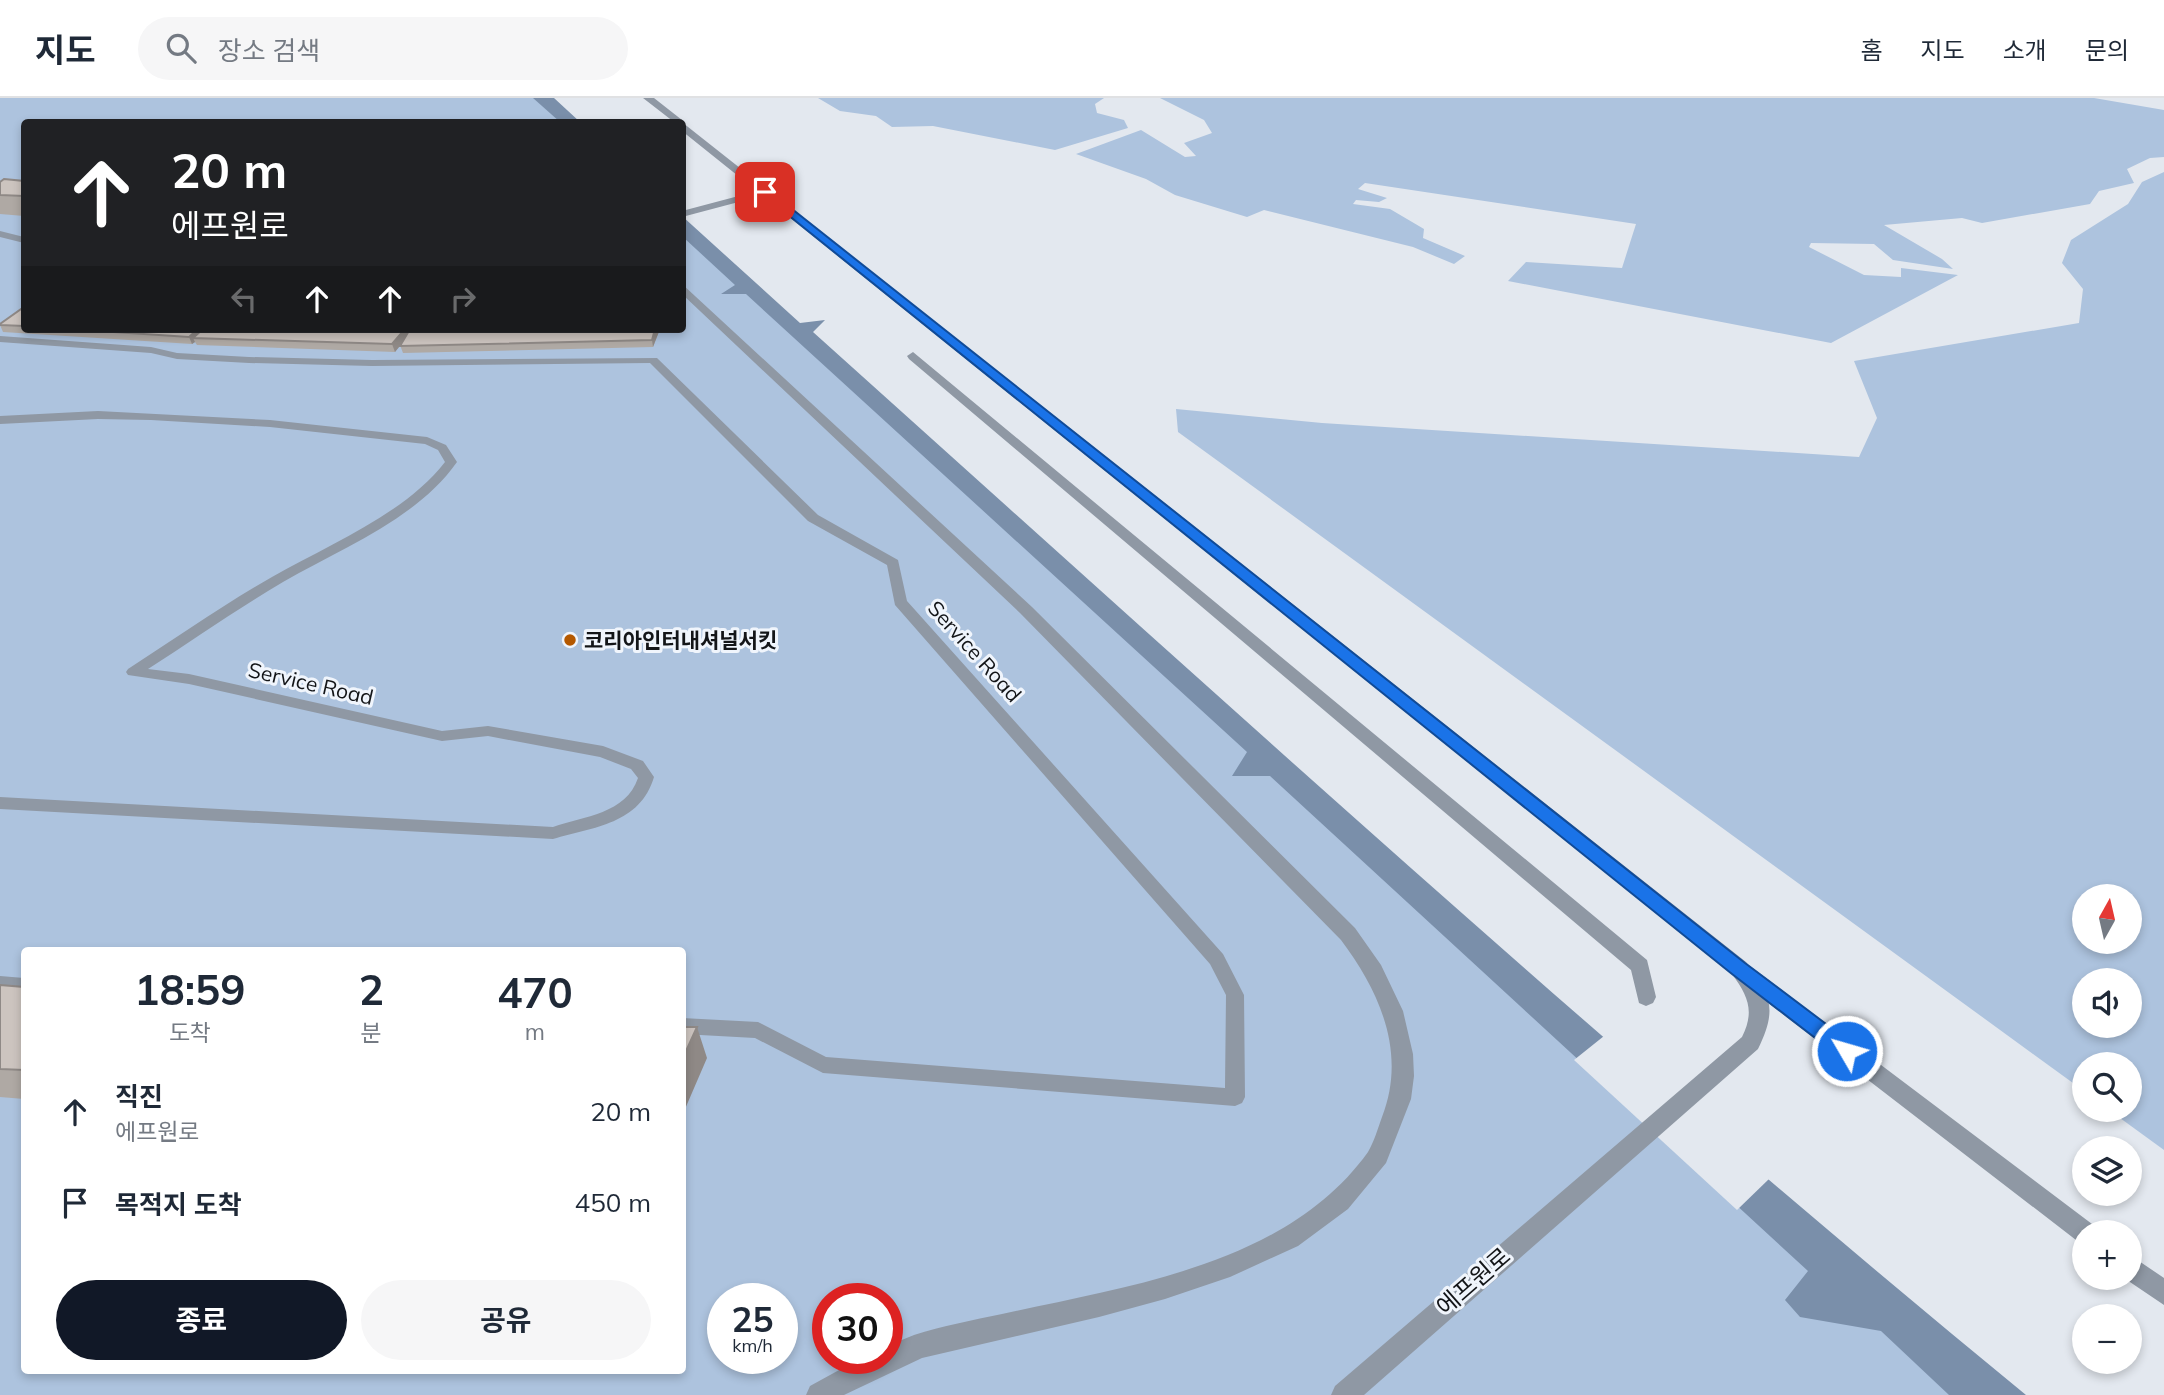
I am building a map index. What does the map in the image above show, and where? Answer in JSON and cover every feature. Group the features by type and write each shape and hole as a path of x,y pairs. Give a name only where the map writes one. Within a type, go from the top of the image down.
{"street":[{"path":"648,98 675,119"},
{"path":"686,128 1739,968 2072,1223"},
{"path":"686,214 765,192"},
{"path":"0,234 21,239"},
{"path":"686,291 1026,610 1348,934 1373,965 1392,1005 1400,1041 1403,1081 1395,1123 1378,1158 1347,1194 1302,1230 1241,1262 1177,1283 914,1348 820,1395"},
{"path":"913,356 1640,966 1646,997"},
{"name":"에프원로","path":"1344,1395 1750,1042 1760,1023 1762,1004 1739,968"},
{"path":"2142,1276 2164,1293"}],"lane":[{"name":"Service Road","path":"0,339 151,350 177,356 263,360 372,363 653,360 813,518 892,564 900,602 1217,959 1235,995 1236,1097 823,1065 758,1030 686,1026"},
{"name":"Service Road","path":"0,420 26,422 79,414 284,424 414,439 440,445 452,462 433,484 347,541 260,589 133,672 189,679 442,736 488,731 603,752 637,765 646,777 644,790 637,801 622,810 553,833 0,803"},
{"path":"0,984 21,985"}],"shaded area":[{"name":"코리아인터내셔널서킷","path":"0,98 542,98 566,119 21,119 21,333 686,333 686,228 1973,1395 0,1395"},
{"path":"533,98 554,98 577,119 557,119"},
{"path":"818,98 1104,98 1095,104 1097,113 1124,120 1128,128 1055,150 933,126 892,127 876,116 840,111"},
{"path":"1160,98 2094,98 2164,110 2164,157 2150,158 2127,169 2134,183 2099,191 2090,204 1982,223 1962,218 1884,225 1942,259 1953,269 1893,260 1874,244 1811,243 1809,247 1864,275 1901,277 1901,268 1958,275 1831,343 1508,281 1526,262 1622,268 1636,224 1365,183 1358,189 1387,198 1379,202 1356,200 1353,204 1390,209 1424,229 1423,238 1465,256 1454,264 1413,247 1264,210 1247,217 1175,195 1146,179 1076,154 1141,130 1185,157 1196,156 1184,143 1212,133 1204,120"},
{"path":"2164,172 2164,1150 2126,1122 2142,1122 2142,1052 2072,1052 2072,1082 1178,432 1176,409 1322,423 1859,457 1877,418 1854,361 2079,323 2083,289 2062,263 2071,240 2128,204 2142,182"},
{"path":"686,220 800,323 825,320 813,332 1263,736 1717,1136 2026,1395 1949,1395 1881,1331 1800,1317 1785,1300 1808,1271 1270,776 1232,776 1247,752 746,294 721,294 735,285 686,240"}],"pier":[{"path":"1604,1036 1770,1178 1737,1210 1574,1060"}],"building":[{"path":"4,179 21,181 21,196 0,195 0,182"},
{"path":"21,309 21,326 0,324"},
{"path":"128,333 194,333 189,337"},
{"path":"199,333 402,333 392,344 193,338"},
{"path":"408,333 654,333 652,340 400,346"},
{"path":"0,985 21,987 21,1070 0,1069"},
{"path":"686,1027 697,1027 686,1051"}],"place":[{"name":"코리아인터내셔널서킷","path":"570,640"}],"route":[{"path":"765,192 1739,968 1847,1051"}]}
